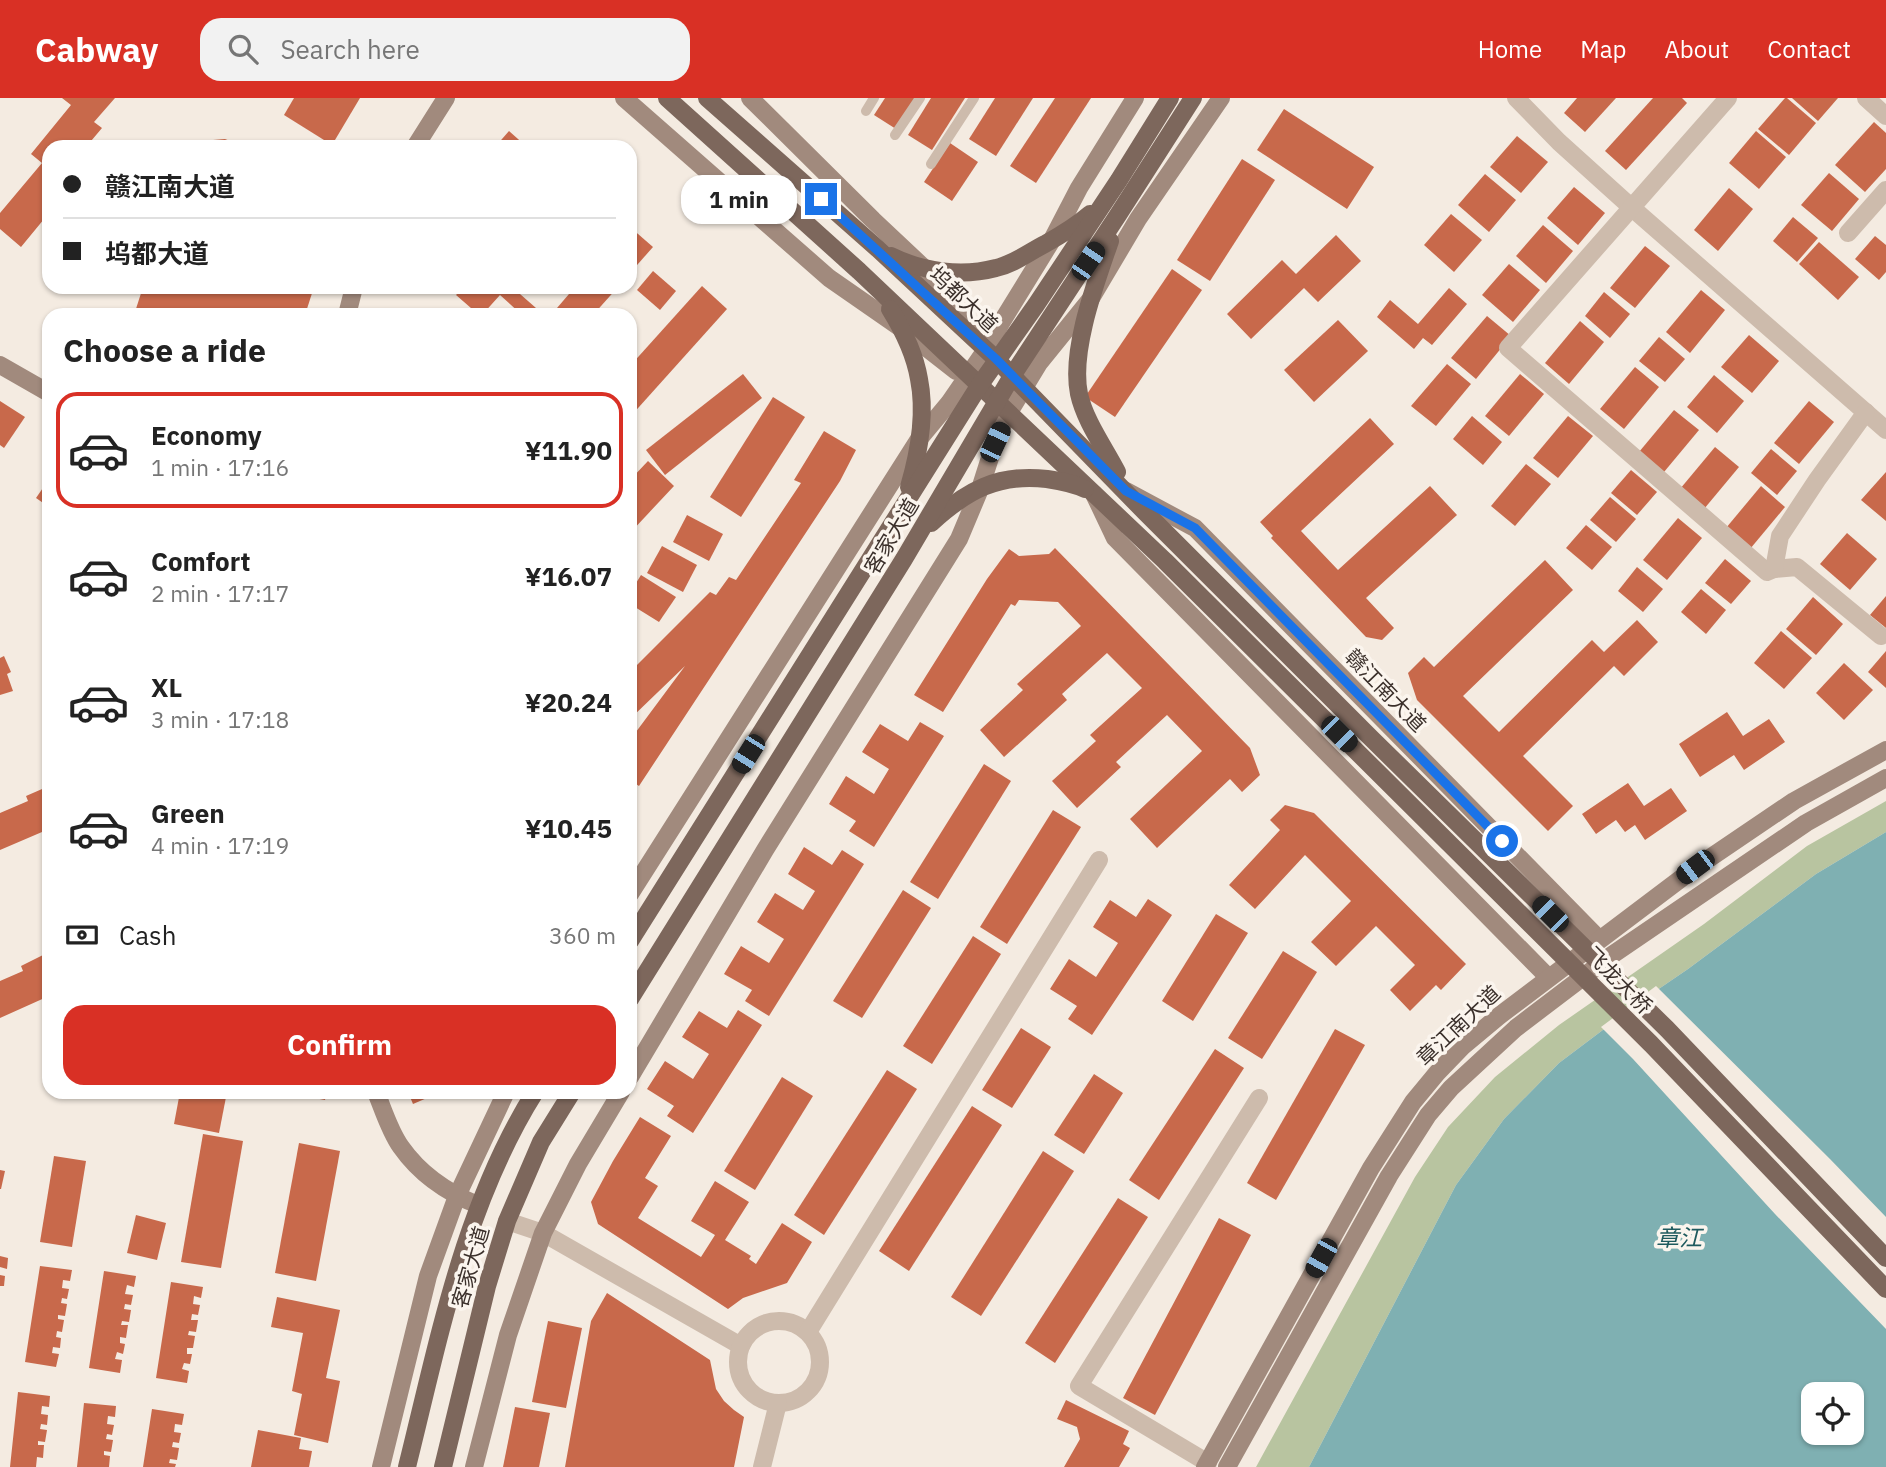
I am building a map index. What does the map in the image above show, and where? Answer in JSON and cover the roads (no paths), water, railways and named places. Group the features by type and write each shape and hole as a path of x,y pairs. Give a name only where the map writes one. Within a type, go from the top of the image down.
{"main road":[{"path":"667,98 859,271 1094,494"},
{"name":"坞都大道","path":"707,98 990,352 1179,546"},
{"name":"客家大道","path":"637,930 895,522 971,380 990,352 1036,304 1170,98"},
{"name":"客家大道","path":"637,988 904,559 1002,408 1118,215 1193,98"},
{"path":"878,249 923,267 969,273 998,268 1079,223 1108,196 1119,180"},
{"path":"1118,215 1090,300 1077,374 1079,393 1090,423 1126,491"},
{"path":"859,271 880,295 901,328 919,377 921,398 916,461 908,493 895,522"},
{"path":"904,559 936,519 961,499 998,481 1033,478 1062,481 1094,494"},
{"name":"飞龙大桥","path":"1094,494 1165,561 1651,1044 1886,1289"},
{"name":"飞龙大桥","path":"1179,546 1667,1029 1886,1258"},
{"name":"客家大道","path":"407,1467 455,1278 478,1205 519,1117 531,1099"},
{"name":"客家大道","path":"443,1467 487,1286 507,1221 541,1142 568,1099"}],"street":[{"path":"419,140 446,98"},
{"path":"624,98 829,278 971,380 919,439 637,883"},
{"path":"750,98 923,267 990,352 1079,188 1135,98"},
{"path":"1018,381 1039,363 1090,300 1138,219 1221,98"},
{"path":"1516,98 1559,142 1631,207 1886,430"},
{"path":"1728,98 1508,348 1767,572 1797,567 1881,636"},
{"path":"1866,98 1886,116"},
{"path":"1848,233 1886,190"},
{"path":"0,365 42,389"},
{"path":"637,1065 765,850 959,539 980,488 995,442 1002,408"},
{"path":"1774,569 1780,536 1816,480 1866,412"},
{"name":"赣江南大道","path":"1126,491 1195,528 1599,940"},
{"path":"1094,494 1115,538 1548,977"},
{"name":"章江南大道","path":"1206,1465 1371,1168 1413,1102 1437,1073 1464,1046 1548,977 1695,867 1794,801 1886,750"},
{"name":"章江南大道","path":"1227,1467 1389,1176 1427,1115 1451,1088 1516,1028 1612,955 1806,823 1886,778"},
{"path":"808,1332 1099,860"},
{"path":"1206,1465 1079,1386 1259,1098"},
{"path":"379,1099 400,1146 425,1174 457,1196 478,1205"},
{"path":"381,1467 428,1276 457,1196 503,1099"},
{"path":"474,1467 508,1335 543,1233 578,1164 617,1099"},
{"path":"507,1221 543,1233 741,1346"},
{"path":"779,1321 789,1322 808,1332 819,1351 820,1362 814,1384 798,1398 778,1403 757,1397 749,1390 739,1372 738,1361 741,1346 750,1333 758,1326 779,1321"},
{"path":"762,1467 778,1403"}],"lane":[{"path":"866,111 874,98"},
{"path":"895,135 920,98"},
{"path":"930,164 974,98"}],"water":[{"name":"章江","path":"1886,832 1886,1467 1309,1467 1456,1185 1504,1119 1559,1063 1816,874"}]}
